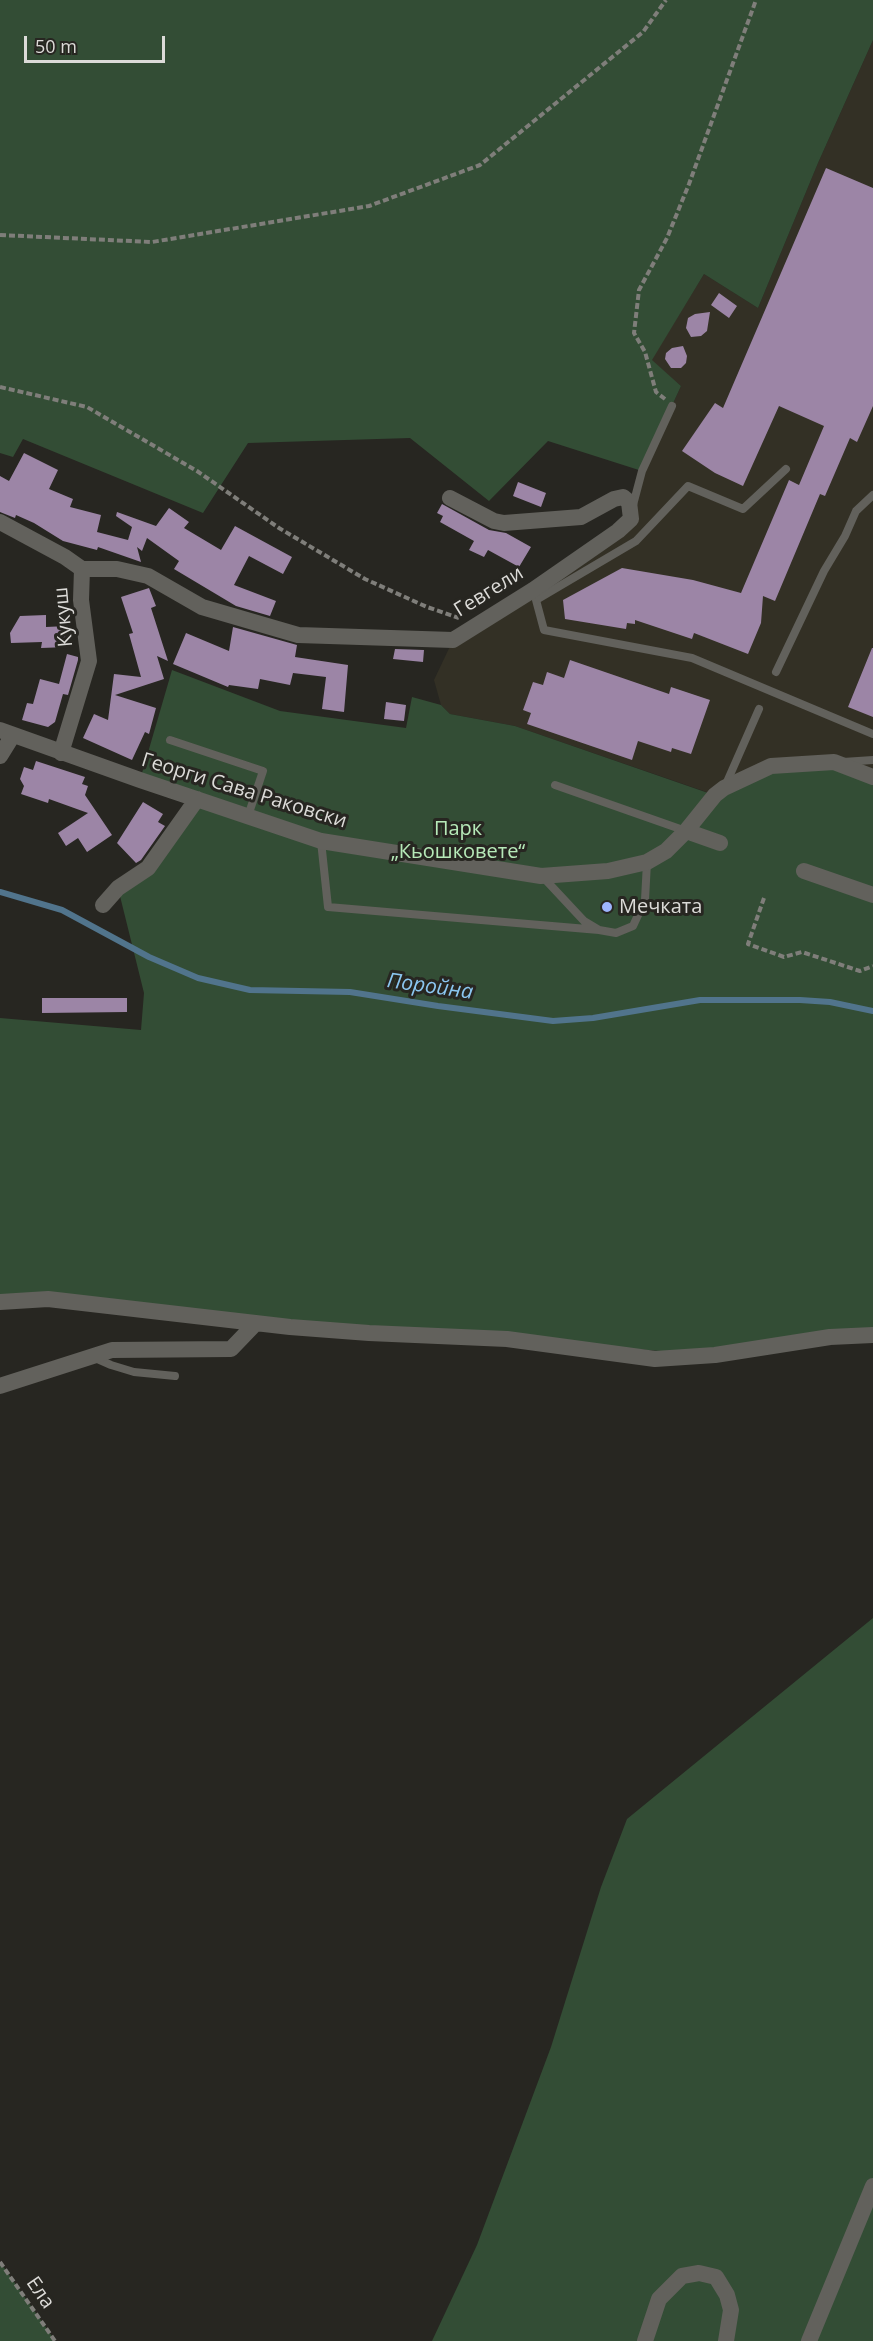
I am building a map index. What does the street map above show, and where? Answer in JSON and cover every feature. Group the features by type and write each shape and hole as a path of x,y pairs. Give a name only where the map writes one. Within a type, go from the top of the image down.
{"street":[{"path":"450,498 494,521 504,523 581,517 614,499 623,497 629,502 631,512"},
{"name":"Гевгели","path":"82,569 117,569 148,576 202,607 298,634 453,640 533,590 618,531 631,519 631,512"},
{"name":"Кукуш","path":"0,522 65,557 82,569 81,600 89,661 61,753"},
{"path":"0,756 6,733"},
{"name":"Георги Сава Раковски","path":"6,733 321,841 541,876 608,871 647,862 666,851 686,831 714,795 771,766 834,762 873,777"},
{"path":"103,904 118,888 148,868 197,799"},
{"path":"686,831 720,843"},
{"path":"804,871 873,895"},
{"path":"0,1302 48,1299 369,1334 507,1339 655,1359 715,1355 830,1337 873,1335"},
{"path":"0,1386 112,1350 231,1349 256,1323"},
{"path":"809,2341 873,2186"},
{"path":"645,2341 659,2300 682,2276 699,2273 716,2277 727,2295 731,2310 726,2341"}],"lane":[{"path":"631,512 642,471 672,406"},
{"path":"786,469 743,509 688,486 636,541 536,600 544,630 692,658 873,734"},
{"path":"776,672 824,571 845,536 856,511 873,495"},
{"path":"724,788 759,709"},
{"path":"170,740 263,771 248,816"},
{"path":"834,762 873,760"},
{"path":"555,785 686,831"},
{"path":"321,841 328,907 616,933 633,926 645,900 647,862"},
{"path":"541,876 584,921 599,930"},
{"path":"92,1356 134,1372 175,1376"}],"path":[{"path":"0,235 152,242 369,206 480,165 643,32 666,0"},
{"path":"672,406 656,392 645,352 634,333 639,290 667,238 689,184 756,0"},
{"path":"0,387 87,407 197,471 279,528 365,579 427,607 478,624"},
{"path":"764,898 748,944 784,957 802,952 860,971 873,966"},
{"name":"Ела","path":"0,2262 55,2341"}],"shaded area":[{"path":"873,40 873,777 715,795 515,726 450,714 441,705 434,680 453,640 618,531 642,471 681,386 651,360 704,274 758,308 818,163"}],"green space":[{"path":"0,0 873,0 873,40 818,163 758,308 704,274 652,360 681,386 642,471 548,441 489,501 410,438 248,443 203,513 23,439 13,457 0,453"},
{"name":"Парк „Кьошковете“","path":"172,670 280,711 406,728 412,697 441,705 450,714 515,726 714,795 771,766 834,762 873,777 873,1337 715,1355 0,1302 0,1018 141,1030 144,993 118,888 148,868 197,800 140,780"},
{"path":"873,1618 873,2341 432,2341 477,2245 551,2047 601,1887 627,1819"},
{"path":"0,2262 54,2339 55,2341 0,2341"}],"building":[{"path":"826,168 873,188 873,406 857,442 850,438 825,496 820,494 775,601 763,596 761,623 748,654 694,633 692,639 635,620 635,624 627,623 626,629 565,619 563,600 622,568 693,580 741,593 789,480 799,485 824,426 779,406 743,486 715,473 682,451 715,403 723,408"},
{"path":"719,293 737,306 729,318 711,305"},
{"path":"710,312 707,331 701,336 691,337 686,328 688,318 695,314"},
{"path":"683,346 687,356 686,363 681,368 671,368 665,359 666,353 672,348"},
{"path":"24,453 58,470 49,489 73,499 70,507 101,515 97,532 128,540 132,527 116,516 117,512 156,526 169,508 189,522 184,528 221,550 235,526 292,557 283,574 249,556 234,585 276,601 270,616 236,606 174,569 179,561 147,538 142,551 137,547 141,562 98,547 97,550 63,541 34,523 16,515 15,518 0,512 0,476 9,481"},
{"path":"518,482 546,493 541,507 513,496"},
{"path":"442,504 489,530 506,533 531,547 519,567 488,550 484,557 469,550 474,541 440,522 443,516 437,513"},
{"path":"149,588 156,606 151,608 168,661 157,656 164,679 115,695 156,708 149,734 145,732 132,760 83,738 94,714 108,720 114,674 141,677 129,634 133,633 121,597"},
{"path":"46,615 46,627 67,626 68,647 41,648 42,642 11,643 10,633 20,616"},
{"path":"233,627 297,645 295,657 348,665 344,712 322,709 326,677 293,673 290,685 260,679 258,689 229,685 228,687 173,664 186,633 229,651"},
{"path":"873,648 873,717 848,707"},
{"path":"395,649 424,650 423,662 393,659"},
{"path":"67,654 78,657 78,660 68,695 63,694 55,722 48,727 22,720 27,703 33,704 40,679 59,684"},
{"path":"570,660 669,694 671,687 710,700 691,754 672,748 671,752 638,741 632,760 527,724 531,713 523,710 533,682 543,685 547,672 564,678"},
{"path":"386,702 406,705 404,721 384,719"},
{"path":"36,761 85,777 82,784 88,786 85,795 112,835 87,852 78,838 66,846 58,833 88,813 49,799 48,803 21,794 24,786 20,779 24,767 33,770"},
{"path":"143,802 163,814 158,822 165,826 141,860 136,863 117,843"},
{"path":"42,998 127,998 127,1012 42,1013"}],"waterway":[{"name":"Поройна","path":"0,892 62,910 149,957 198,978 250,990 350,992 553,1021 593,1018 700,1000 800,1000 830,1002 873,1011"}],"place":[{"name":"Мечката","path":"607,907"}]}
